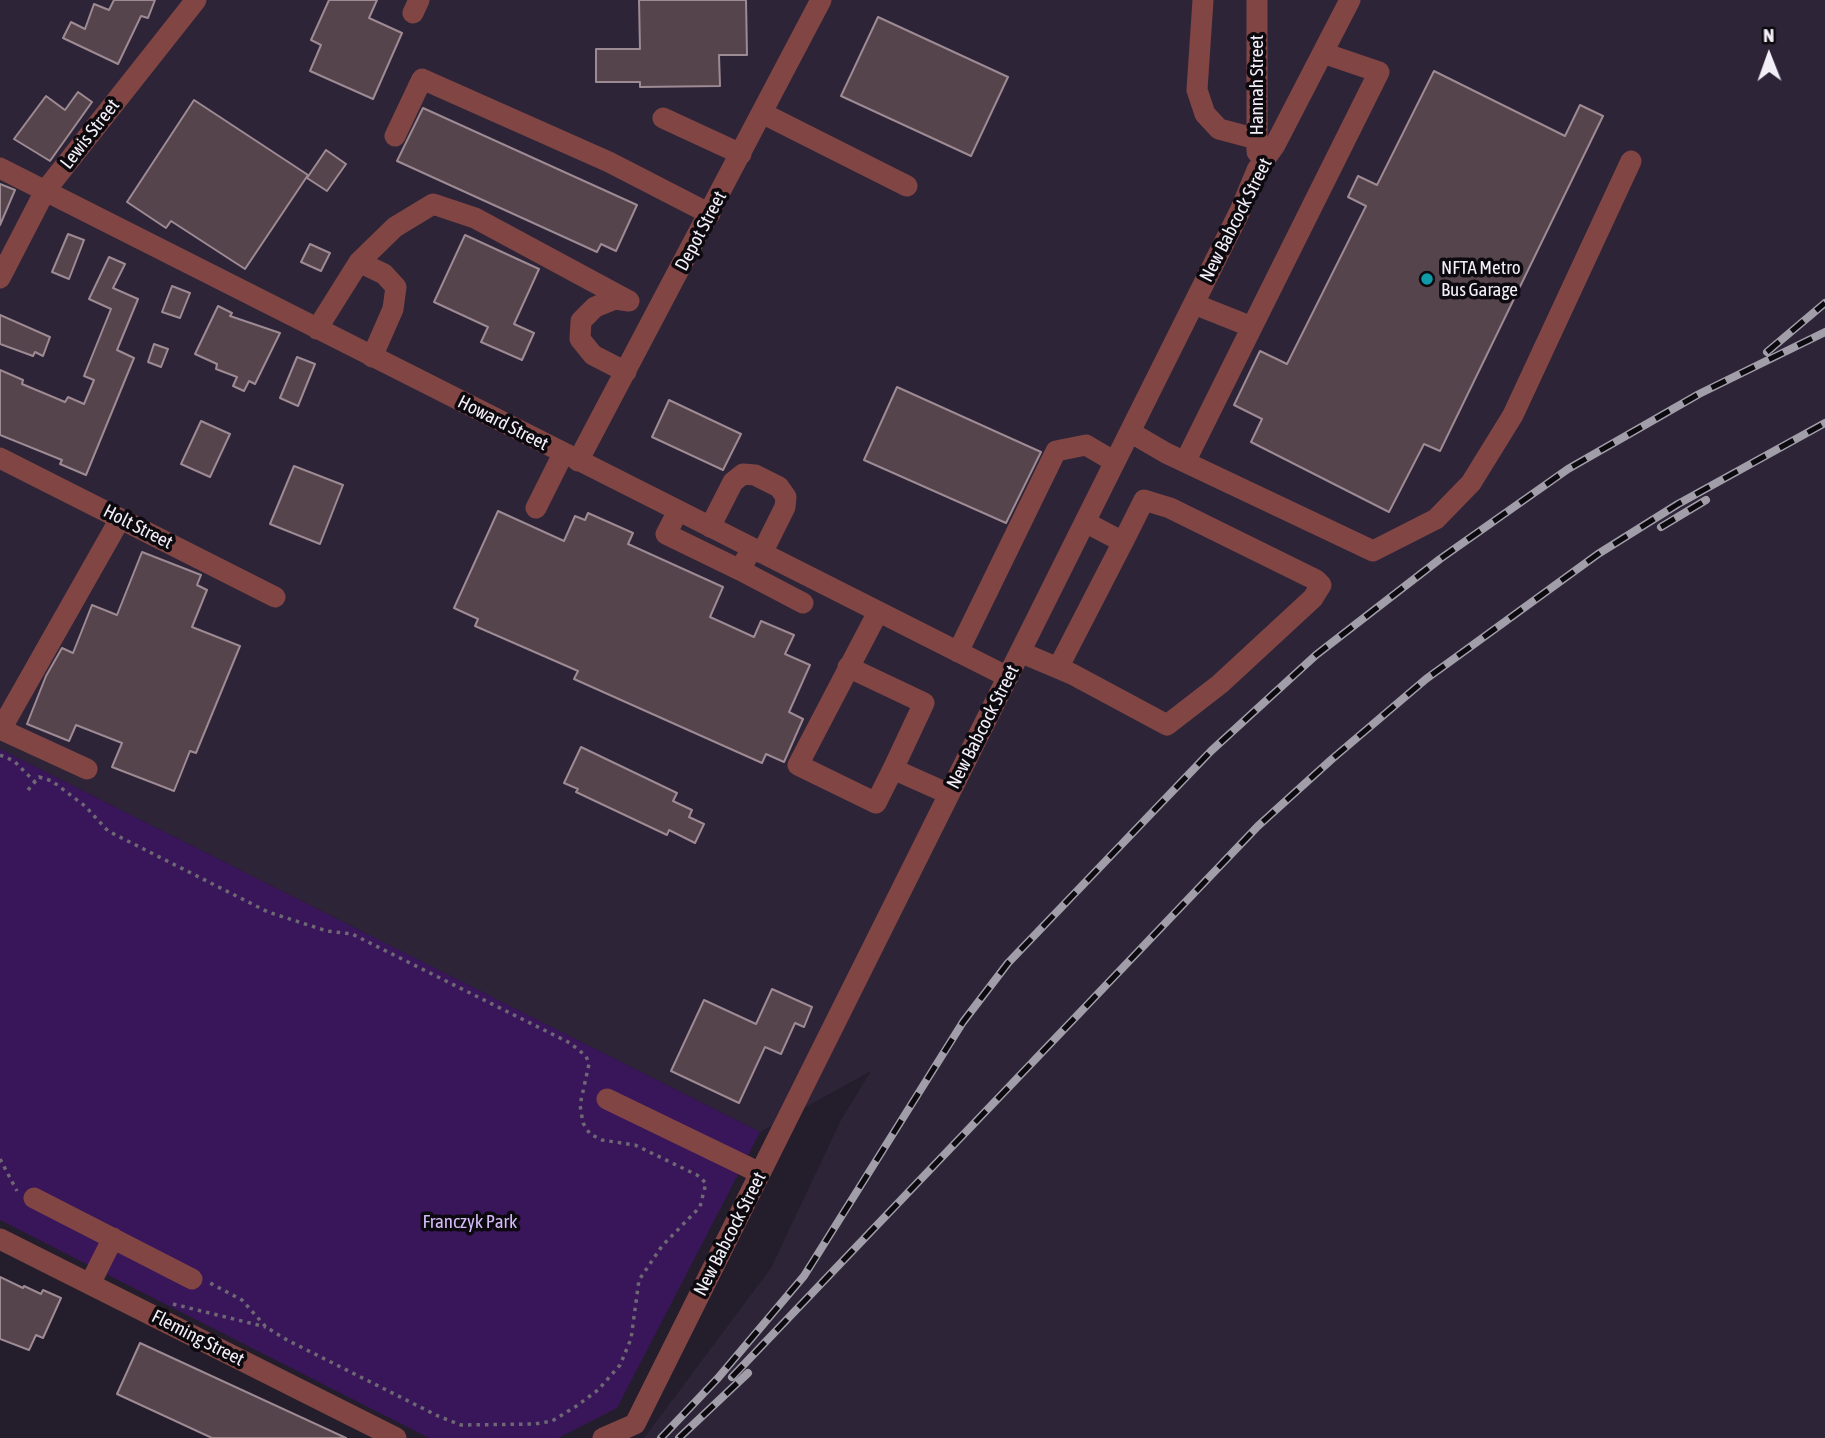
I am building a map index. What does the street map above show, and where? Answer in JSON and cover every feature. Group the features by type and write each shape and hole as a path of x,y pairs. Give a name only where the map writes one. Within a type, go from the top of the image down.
{"street":[{"name":"Lewis Street","path":"0,278 45,191 196,0"},
{"name":"Depot Street","path":"536,508 626,372 821,0"},
{"path":"1203,0 1198,90 1205,114 1219,129 1257,139"},
{"name":"Hannah Street","path":"1257,0 1257,170"},
{"name":"New Babcock Street","path":"603,1438 635,1424 1194,304 1257,170 1275,145 1350,0"},
{"path":"1185,462 1379,72 1322,53"},
{"path":"395,136 422,79 609,162 710,214"},
{"path":"762,113 907,186"},
{"path":"663,118 741,154"},
{"path":"1130,432 1185,462 1373,551 1436,519 1471,483 1513,415 1631,161"},
{"name":"Howard Street","path":"0,168 1008,677"},
{"path":"317,329 359,262 395,227 433,204 475,218 629,302 657,314"},
{"path":"359,262 384,274 396,287 393,309 372,357"},
{"path":"626,372 593,355 580,339 581,321 595,307 615,299 629,302"},
{"path":"1194,304 1252,327"},
{"path":"958,652 1056,451 1086,445 1115,462"},
{"name":"Holt Street","path":"0,458 275,597"},
{"path":"710,527 733,482 743,474 755,475 779,487 786,497 785,507 757,551 740,570"},
{"path":"1020,652 1058,667 1167,725 1220,684 1313,598 1321,585 1316,580 1170,508 1144,500 1058,667"},
{"path":"678,511 666,534 803,603"},
{"path":"87,769 0,729 120,519"},
{"path":"1085,522 1123,542"},
{"path":"848,667 923,703 876,803 798,765 848,667 878,612"},
{"path":"893,768 949,794"},
{"path":"607,1099 760,1173"},
{"path":"34,1198 192,1279"},
{"path":"90,1284 113,1238"},
{"name":"Fleming Street","path":"0,1239 396,1438"}],"path":[{"path":"0,755 13,761 35,782"},
{"path":"28,790 39,777 52,781 85,806 108,831 268,912 327,931 352,934 570,1043 586,1056 589,1064 580,1105 583,1123 590,1134 603,1140 635,1145 697,1175 706,1183 700,1207 662,1246 639,1280 631,1339 620,1365 598,1390 552,1420 508,1426 461,1425 392,1394 267,1327 169,1303"},
{"path":"0,1159 16,1189 34,1198"},
{"path":"192,1279 203,1280 242,1300 267,1327"}],"shaded area":[{"path":"0,0 1825,0 1825,1438 644,1438 771,1268 841,1120 871,1071 760,1132 0,749"}],"green space":[{"name":"Franczyk Park","path":"0,749 760,1132 617,1408 558,1438 429,1438 0,1220"}],"building":[{"path":"114,0 155,0 148,18 141,16 118,64 63,38 71,22 85,29 94,4 109,10"},
{"path":"329,0 377,0 369,18 402,33 373,99 310,71 321,45 311,40"},
{"path":"639,0 746,0 747,55 719,55 720,86 640,87 640,82 596,82 596,49 640,49"},
{"path":"878,17 1008,77 971,156 841,96"},
{"name":"NFTA Metro Bus Garage","path":"1434,71 1565,136 1580,105 1603,116 1440,451 1424,444 1389,512 1251,442 1262,419 1234,405 1260,351 1287,364 1366,206 1348,197 1358,176 1377,185"},
{"path":"78,92 92,102 50,161 14,139 46,96 65,110"},
{"path":"194,100 308,175 245,269 171,221 166,228 127,202"},
{"path":"423,108 637,205 616,251 601,244 597,252 397,161"},
{"path":"326,150 346,164 327,191 307,178"},
{"path":"0,184 15,190 0,225"},
{"path":"68,234 84,240 69,279 52,272"},
{"path":"465,235 539,269 514,324 534,333 522,360 481,342 488,327 434,302"},
{"path":"310,244 330,253 321,271 301,262"},
{"path":"109,257 125,264 113,288 138,299 117,350 134,358 86,475 60,464 62,460 0,435 0,370 23,380 22,384 65,402 68,397 84,404 94,380 84,376 111,309 89,299"},
{"path":"172,286 190,293 180,318 162,312"},
{"path":"218,306 232,313 230,316 280,333 255,384 249,381 244,391 233,386 237,377 216,369 217,364 195,354"},
{"path":"0,315 50,337 43,356 35,352 33,356 0,344"},
{"path":"154,344 168,349 161,367 148,362"},
{"path":"297,357 315,364 298,406 280,398"},
{"path":"897,387 1041,452 1006,523 864,460"},
{"path":"669,400 741,434 723,470 652,437"},
{"path":"201,421 230,434 210,477 181,464"},
{"path":"294,466 343,485 320,544 270,524"},
{"path":"498,511 564,541 575,516 585,520 588,513 633,533 628,544 723,587 710,617 754,637 761,621 794,635 785,654 810,665 789,712 803,719 784,762 766,754 762,763 574,679 578,671 475,626 478,619 454,608"},
{"path":"142,552 201,575 197,585 207,590 192,627 240,646 196,753 190,751 174,791 112,767 122,743 76,725 69,741 27,724 46,676 62,648 73,653 92,605 117,615"},
{"path":"581,747 677,793 673,801 692,810 689,817 704,824 695,843 669,830 667,835 576,792 578,789 564,783"},
{"path":"772,989 812,1007 804,1027 795,1023 781,1054 765,1047 739,1103 671,1071 704,1000 756,1024"},
{"path":"0,1277 23,1288 24,1286 41,1294 43,1290 61,1298 43,1338 36,1335 29,1350 0,1339"},
{"path":"140,1343 346,1438 212,1438 117,1394"}],"railway":[{"path":"1767,352 1825,303"},
{"path":"661,1438 718,1378 804,1276 963,1022 1008,963 1211,751 1316,655 1440,559 1568,469 1699,394 1825,332"},
{"path":"732,1377 1258,826 1332,759 1426,679 1598,554 1678,504 1825,423"},
{"path":"1661,527 1706,500"},
{"path":"679,1438 748,1373"}],"place":[{"name":"NFTA Metro Bus Garage","path":"1427,279"}]}
